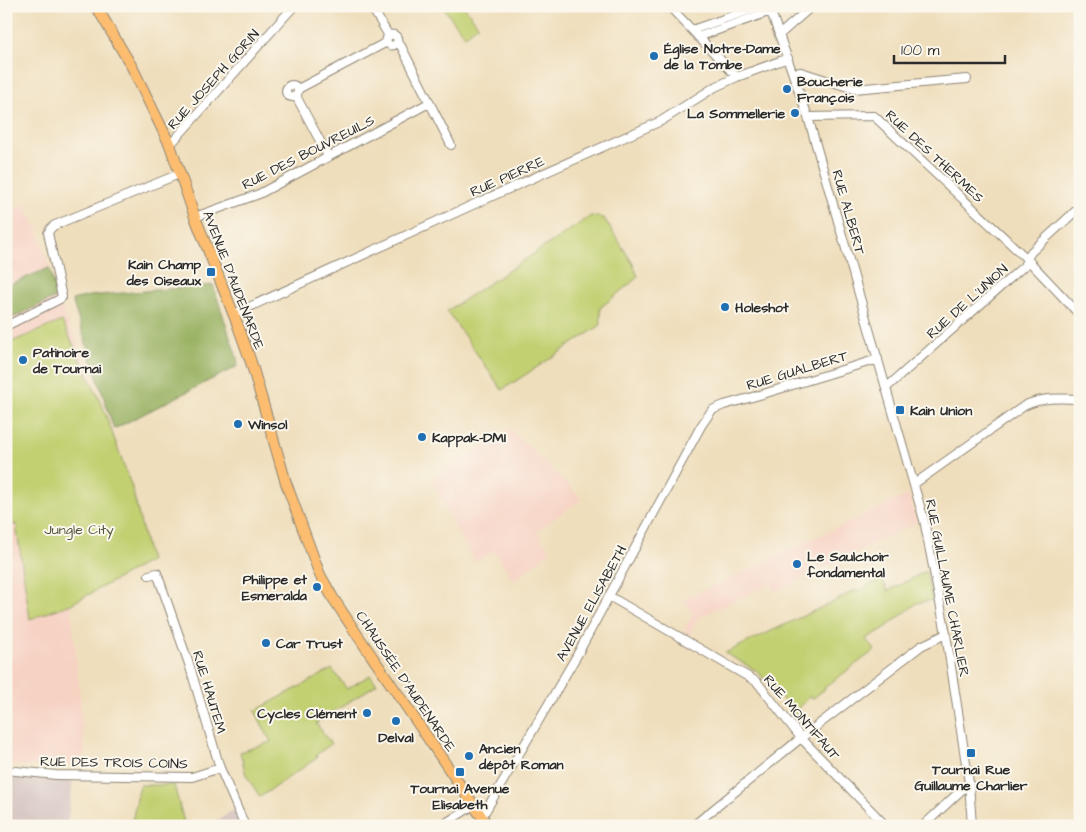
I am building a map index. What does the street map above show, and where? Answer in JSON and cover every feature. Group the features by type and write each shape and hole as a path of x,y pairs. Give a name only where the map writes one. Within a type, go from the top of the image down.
{"main road":[{"name":"AVENUE D'AUDENARDE","path":"96,6 132,67 170,146 195,217 234,314 286,483 320,575"},
{"name":"CHAUSSÉE D'AUDENARDE","path":"320,575 356,633 485,822"}],"street":[{"name":"RUE JOSEPH GORIN","path":"170,146 294,6"},
{"path":"371,6 388,39 389,45 392,46 397,43 401,46 451,145"},
{"path":"669,6 737,77"},
{"path":"748,15 761,6"},
{"path":"779,35 812,6"},
{"path":"698,37 726,23 770,9"},
{"name":"RUE ALBERT","path":"770,9 808,118 878,359"},
{"path":"692,30 726,23"},
{"path":"328,156 297,92 388,39"},
{"name":"RUE PIERRE","path":"234,314 661,121 715,87 788,58"},
{"path":"793,73 801,72 854,89 967,79"},
{"name":"RUE DES BOUVREUILS","path":"195,217 259,194 429,103"},
{"name":"RUE DES THERMES","path":"808,118 874,116 1026,259 1080,314"},
{"path":"6,326 62,297 48,233 51,228 179,174"},
{"name":"RUE DE L'UNION","path":"886,388 1024,266 1026,259 1032,252 1080,207"},
{"name":"RUE GUILLAUME CHARLIER","path":"878,359 926,529 946,634 969,783 972,826"},
{"name":"RUE GUALBERT","path":"724,405 878,359"},
{"path":"914,484 1024,406 1034,401 1048,399 1080,400"},
{"name":"AVENUE ELISABETH","path":"485,822 701,426 712,410 724,405"},
{"name":"RUE HAUTEM","path":"149,576 157,573 190,667 220,768 245,826"},
{"name":"RUE MONTIFAUT","path":"609,596 757,682 801,738 886,826"},
{"path":"693,826 801,738 921,646 946,634"},
{"name":"RUE DES TROIS COINS","path":"6,770 56,775 192,778 220,768"},
{"path":"923,826 969,783"},
{"path":"441,826 474,806"}],"shaded area":[{"path":"25,204 40,235 57,297 98,394 132,488 30,619 71,604 85,752 83,765 20,766 6,764 6,213"},
{"path":"510,429 582,499 537,531 550,551 514,581 494,551 476,562 460,537 431,479"},
{"name":"Le Saulchoir fondamental","path":"909,494 917,522 775,592 771,584 699,617 690,634 684,631 693,614 684,599"},
{"path":"6,774 73,780 67,826 6,826"},
{"path":"235,809 242,826 209,826"}],"green space":[{"path":"442,6 464,6 478,25 465,36"},
{"path":"591,216 604,218 633,264 638,277 600,308 601,325 502,390 447,311"},
{"path":"49,268 57,297 6,321 6,286"},
{"path":"213,285 238,366 114,429 72,300 89,296"},
{"name":"Jungle City","path":"62,321 103,407 132,488 150,561 71,604 30,619 16,524 6,527 6,344"},
{"path":"926,571 932,600 917,603 885,628 866,639 875,650 812,699 810,696 798,708 806,717 801,720 757,671 725,653 855,590 856,592 882,579 888,591"},
{"path":"332,669 347,689 370,675 377,684 316,723 331,744 316,755 317,758 260,797 246,775 240,752 271,742 255,711"},
{"path":"140,785 174,785 185,826 131,826"}],"place":[{"name":"Église Notre-Dame de la Tombe","path":"654,56"},
{"name":"Boucherie François","path":"787,89"},
{"name":"La Sommellerie","path":"795,113"},
{"name":"Kain Champ des Oiseaux","path":"211,272"},
{"name":"Holeshot","path":"725,307"},
{"name":"Patinoire de Tournai","path":"23,360"},
{"name":"Kain Union","path":"900,410"},
{"name":"Winsol","path":"238,424"},
{"name":"Kappak-DMI","path":"422,437"},
{"name":"Le Saulchoir fondamental","path":"797,564"},
{"name":"Philippe et Esmeralda","path":"317,587"},
{"name":"Car Trust","path":"266,643"},
{"name":"Cycles Clément","path":"367,713"},
{"name":"Delval","path":"396,721"},
{"name":"Tournai Rue Guillaume Charlier","path":"971,753"},
{"name":"Ancien dépôt Roman","path":"469,756"},
{"name":"Tournai Avenue Elisabeth","path":"460,772"}]}
